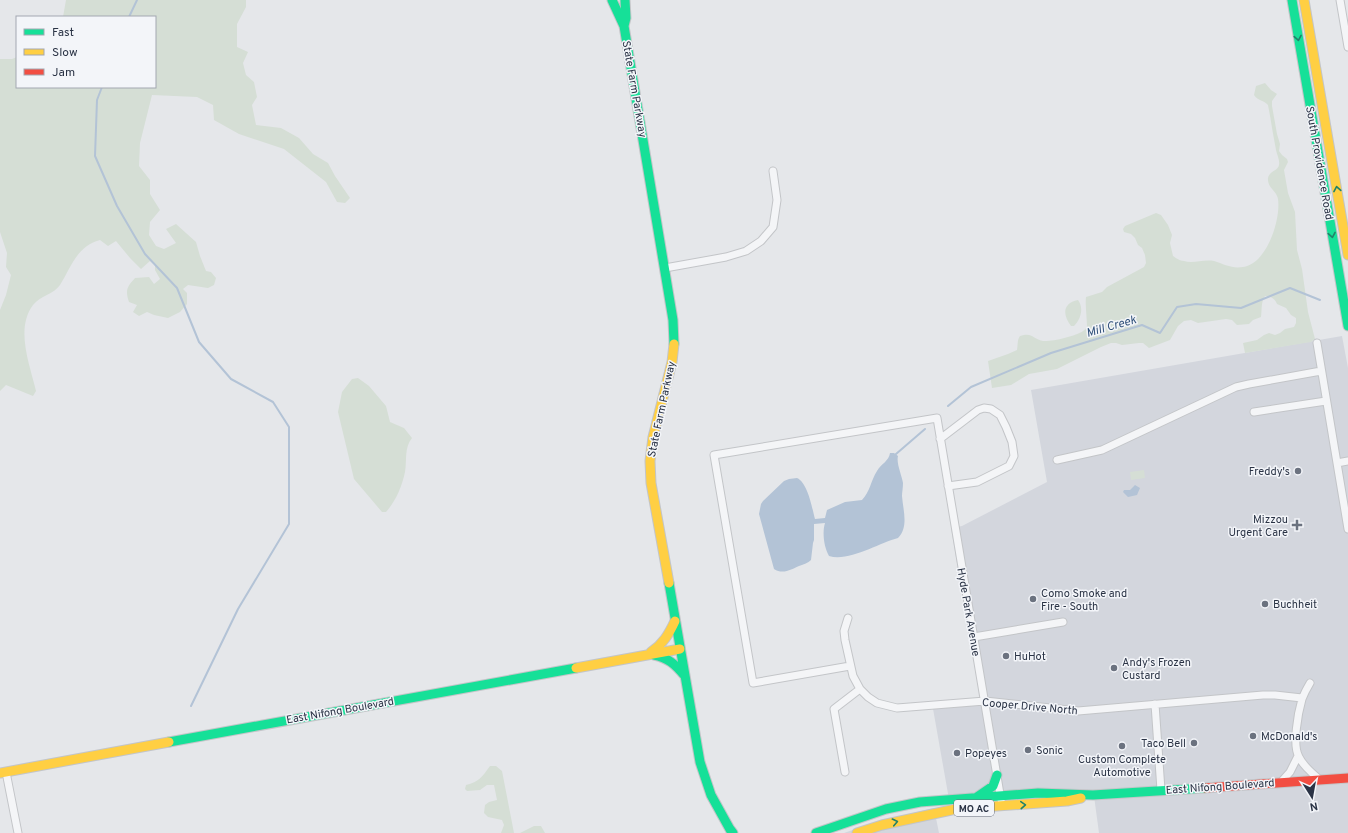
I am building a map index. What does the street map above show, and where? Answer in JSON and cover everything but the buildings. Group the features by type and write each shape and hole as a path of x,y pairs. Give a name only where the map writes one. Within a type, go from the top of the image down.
{"street":[{"name":"State Farm Parkway","path":"612,0 624,26 673,320 673,357 653,437 650,461 652,483 700,762 711,794 731,832"},
{"name":"State Farm Parkway","path":"624,26 626,18 625,0"},
{"name":"South Providence Road","path":"1292,0 1348,326"},
{"name":"South Providence Road","path":"1304,0 1348,255"},
{"path":"1340,0 1348,47"},
{"path":"665,268 726,257 746,251 761,241 773,227 777,200 773,171"},
{"path":"1317,343 1348,529"},
{"path":"1057,460 1102,450 1236,387 1321,371"},
{"path":"1254,412 1326,401"},
{"path":"940,439 978,410 984,408 991,409 1000,415 1012,442 1014,456 1009,466 977,482 948,486"},
{"name":"Hyde Park Avenue","path":"850,666 752,683 714,455 936,418 1003,806"},
{"path":"1337,463 1348,461"},
{"path":"845,772 834,709 860,689 853,676 850,666 844,631 848,618"},
{"path":"648,654 666,640 675,622"},
{"path":"974,637 1063,622"},
{"name":"East Nifong Boulevard","path":"3,772 346,708 680,649"},
{"path":"648,654 664,657 673,663 684,675"},
{"path":"1281,782 1290,772 1298,756 1296,733 1302,698 1310,682"},
{"name":"Cooper Drive North","path":"860,689 877,703 897,708 985,701 1078,711 1275,695 1302,698"},
{"path":"1155,704 1161,790"},
{"path":"1298,756 1311,773 1320,780"},
{"path":"3,772 18,833"},
{"path":"976,798 990,789 997,775"},
{"name":"East Nifong Boulevard","path":"816,833 886,809 920,802 1038,793 1093,795 1348,778"},
{"name":"East Nifong Boulevard","path":"857,833 882,825 956,809 1067,801 1093,795"}],"shaded area":[{"path":"66,0 246,0 246,7 237,24 237,47 248,52 243,63 246,75 254,82 257,97 252,105 256,125 281,128 299,138 313,154 328,163 350,198 345,203 337,202 326,182 284,149 239,134 214,120 213,105 197,97 152,95 140,143 139,166 150,180 150,194 160,210 150,222 149,235 156,246 164,249 176,243 166,229 176,224 196,242 206,271 211,272 216,278 214,285 208,288 188,285 183,289 187,293 187,304 180,312 168,318 147,312 139,316 133,312 137,305 129,302 127,294 128,289 135,278 149,277 154,284 160,279 155,270 155,265 150,261 141,269 116,241 108,246 100,240 85,247 76,258 60,285 54,291 39,299 33,305 28,315 24,336 36,391 33,396 6,385 0,391 0,310 6,295 11,275 6,267 7,253 0,232 0,59 16,57 16,88 156,88 156,16 63,16"},
{"path":"1265,83 1277,94 1272,101 1272,106 1280,144 1279,151 1288,162 1284,170 1288,193 1295,212 1297,250 1302,269 1308,312 1315,339 1311,342 1245,353 1243,343 1257,340 1269,333 1275,335 1285,329 1294,327 1296,323 1296,318 1291,315 1286,308 1277,304 1271,297 1265,296 1262,303 1261,317 1253,320 1249,324 1237,325 1232,320 1226,319 1198,323 1191,320 1184,321 1178,326 1170,340 1149,348 1143,343 1122,345 1111,343 1057,369 1029,374 1011,385 992,388 988,361 1017,350 1020,336 1030,335 1039,340 1047,341 1069,337 1084,331 1087,327 1086,297 1102,292 1107,287 1144,267 1146,263 1142,248 1138,245 1135,238 1131,234 1124,232 1123,229 1125,226 1156,213 1161,215 1168,225 1172,235 1170,243 1173,256 1183,261 1214,261 1228,266 1243,267 1252,264 1259,258 1271,239 1275,229 1278,208 1277,196 1270,187 1268,181 1269,176 1278,167 1279,159 1268,105 1254,95 1256,86"},
{"path":"1078,300 1081,306 1080,317 1074,326 1071,326 1065,313 1069,304"},
{"path":"1342,336 1348,368 1348,833 1099,833 1094,796 950,805 932,703 980,698 951,528 962,526 1047,482 1031,390"},
{"path":"358,378 369,386 386,406 390,422 404,428 412,438 409,442 407,450 405,472 402,483 396,498 386,512 382,512 354,479 338,412 342,392 352,379"},
{"path":"1144,470 1145,478 1131,480 1130,472"},
{"path":"490,766 496,766 502,771 514,833 501,833 504,825 502,820 488,817 484,813 485,805 489,802 497,800 494,785 487,785 480,790 467,791 465,789 466,785 480,778"},
{"path":"934,808 939,833 844,833 872,823"},
{"path":"534,826 541,826 545,833 520,833"}],"water":[{"path":"890,453 894,453 898,456 898,466 903,483 902,496 904,524 898,538 855,554 837,557 829,556 824,540 825,523 814,524 814,540 811,560 787,571 777,571 774,569 759,514 763,501 784,481 797,478 807,490 815,519 825,518 827,510 845,502 862,500 867,493 877,471 888,458"},
{"path":"1135,485 1140,488 1137,495 1128,497 1123,492 1124,490 1130,490"}],"waterway":[{"path":"129,16 137,0"},
{"path":"102,88 97,100 95,156 117,206 145,254 177,288 199,342 231,379 273,402 289,427 289,524 238,609 191,706"},
{"name":"Mill Creek","path":"948,406 971,387 1051,353 1142,325 1160,333 1177,307 1196,304 1241,308 1290,288 1320,300"},
{"name":"Mill Creek","path":"896,454 925,429"}],"traffic: fast":[{"path":"612,0 624,26 673,320 674,344"},
{"path":"624,26 626,18 625,0"},
{"path":"1292,0 1348,326"},
{"path":"669,583 700,762 711,795 732,833"},
{"path":"654,655 671,662 684,675"},
{"path":"169,742 576,668"},
{"path":"977,797 993,786 997,775"},
{"path":"816,833 886,809 920,802 1038,793 1093,795 1205,788"},
{"path":"730,829 733,833"}],"traffic: slow":[{"path":"1304,0 1348,255"},
{"path":"669,583 651,483 650,461 653,437 672,362 674,344"},
{"path":"651,652 659,646 675,621"},
{"path":"576,668 680,649"},
{"path":"0,773 169,742"},
{"path":"857,833 882,825 956,809 1067,801 1081,798"}],"traffic: jam":[{"path":"1205,788 1348,778"}],"place":[{"name":"Freddy's","path":"1298,471"},
{"name":"Mizzou Urgent Care","path":"1297,525"},
{"name":"Como Smoke and Fire - South","path":"1033,599"},
{"name":"Buchheit","path":"1265,604"},
{"name":"HuHot","path":"1006,656"},
{"name":"Andy's Frozen Custard","path":"1114,668"},
{"name":"McDonald's","path":"1253,736"},
{"name":"Taco Bell","path":"1194,743"},
{"name":"Custom Complete Automotive","path":"1122,746"},
{"name":"Sonic","path":"1028,750"},
{"name":"Popeyes","path":"957,753"}]}
